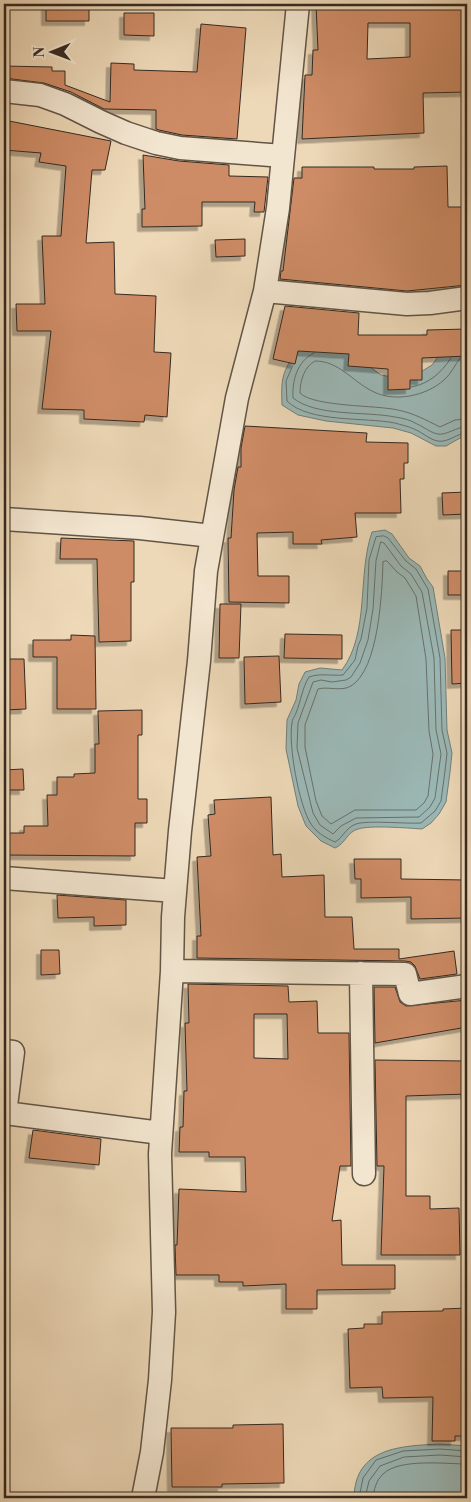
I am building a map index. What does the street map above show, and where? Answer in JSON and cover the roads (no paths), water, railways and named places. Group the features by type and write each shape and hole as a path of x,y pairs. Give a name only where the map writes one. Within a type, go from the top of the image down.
{"street":[{"path":"143,1498 152,1452 160,1380 164,1312 160,1154 172,971 175,891 199,661 206,571 237,398 265,291 278,208 298,4"},
{"path":"4,91 40,95 65,104 126,133 156,143 180,148 283,156"},
{"path":"265,291 407,304 467,298"},
{"path":"4,519 140,528 212,536"},
{"path":"4,878 175,891"},
{"path":"172,971 405,974 410,994 467,986"},
{"path":"361,973 364,1174"},
{"path":"4,1051 13,1052 5,1113 161,1133"}],"water":[{"path":"467,333 467,437 460,438 446,446 436,446 411,433 393,428 326,421 298,415 282,405 284,376 288,364 297,350 351,353 381,375 397,378 416,375 432,365 453,337"},
{"path":"385,530 392,534 409,558 420,566 433,587 445,658 447,730 452,753 446,802 431,823 422,829 380,827 358,829 335,848 321,841 306,826 298,806 286,749 287,720 305,672 320,668 342,670 351,655 360,621 365,567 372,532"},
{"path":"440,1444 467,1446 467,1498 354,1498 356,1481 362,1468 371,1459 396,1449"}]}
